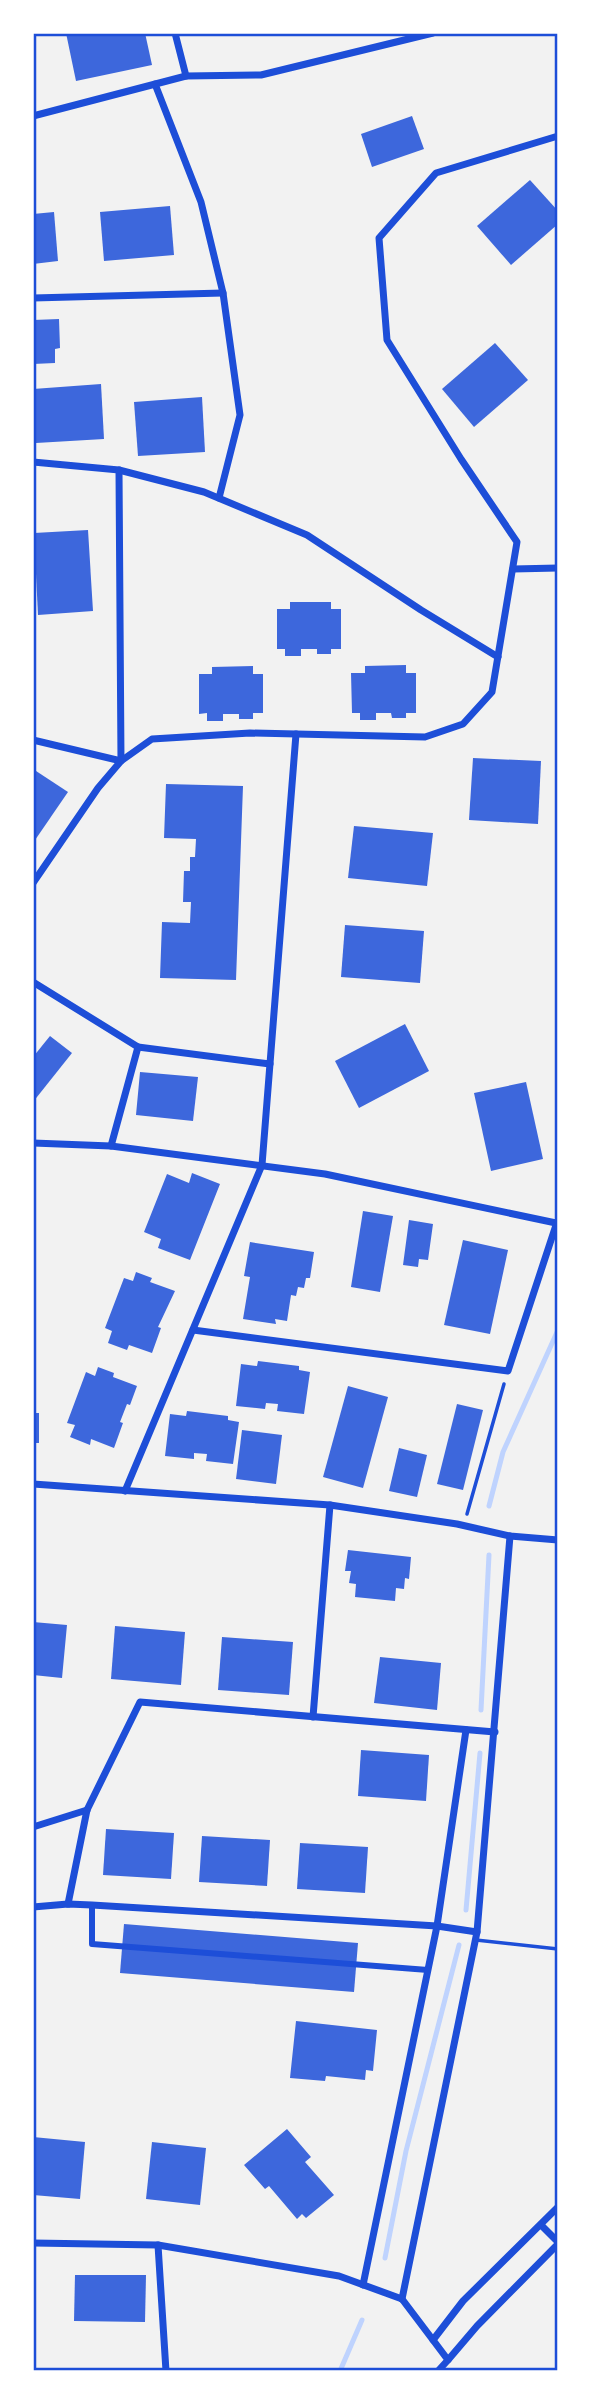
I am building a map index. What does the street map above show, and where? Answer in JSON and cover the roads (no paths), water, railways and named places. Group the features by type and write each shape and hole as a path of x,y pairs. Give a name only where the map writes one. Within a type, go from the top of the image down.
{"street":[{"path":"174,33 186,76"},
{"path":"33,116 186,76 261,75 433,33"},
{"path":"155,84 201,202 223,293 240,415 219,498"},
{"path":"33,883 98,788 121,761 152,739 250,733 425,737 463,724 492,692 517,542 461,459 387,340 379,238 436,173 558,136"},
{"path":"33,298 223,293"},
{"path":"33,462 119,470 219,498 307,535 498,657"},
{"path":"119,470 121,761"},
{"path":"513,569 558,568"},
{"path":"125,1491 262,1166 296,734"},
{"path":"33,740 121,761"},
{"path":"33,982 138,1047 270,1064"},
{"path":"111,1146 138,1047"},
{"path":"33,1143 111,1146 347,1178 557,1222 508,1371 193,1330"},
{"path":"33,1484 330,1505 510,1536 558,1540"},
{"path":"313,1717 330,1505"},
{"path":"402,2299 476,1936 510,1536"},
{"path":"68,1904 87,1810 140,1702 495,1732"},
{"path":"363,2285 437,1926 466,1730"},
{"path":"33,1826 87,1810"},
{"path":"33,1907 92,1905 437,1926 476,1936"},
{"path":"92,1905 92,1944 428,1970"},
{"path":"433,2340 463,2301 558,2207"},
{"path":"438,2371 477,2326 558,2243 541,2225"},
{"path":"33,2243 158,2245 339,2276 402,2299 448,2360"},
{"path":"158,2245 166,2371"}],"lane":[{"path":"476,1936 558,1949"}],"waterway":[{"path":"489,1506 503,1452 558,1330"},
{"path":"481,1710 489,1555"},
{"path":"466,1910 480,1753"},
{"path":"385,2258 406,2151 459,1945"},
{"path":"340,2371 362,2320"}]}
